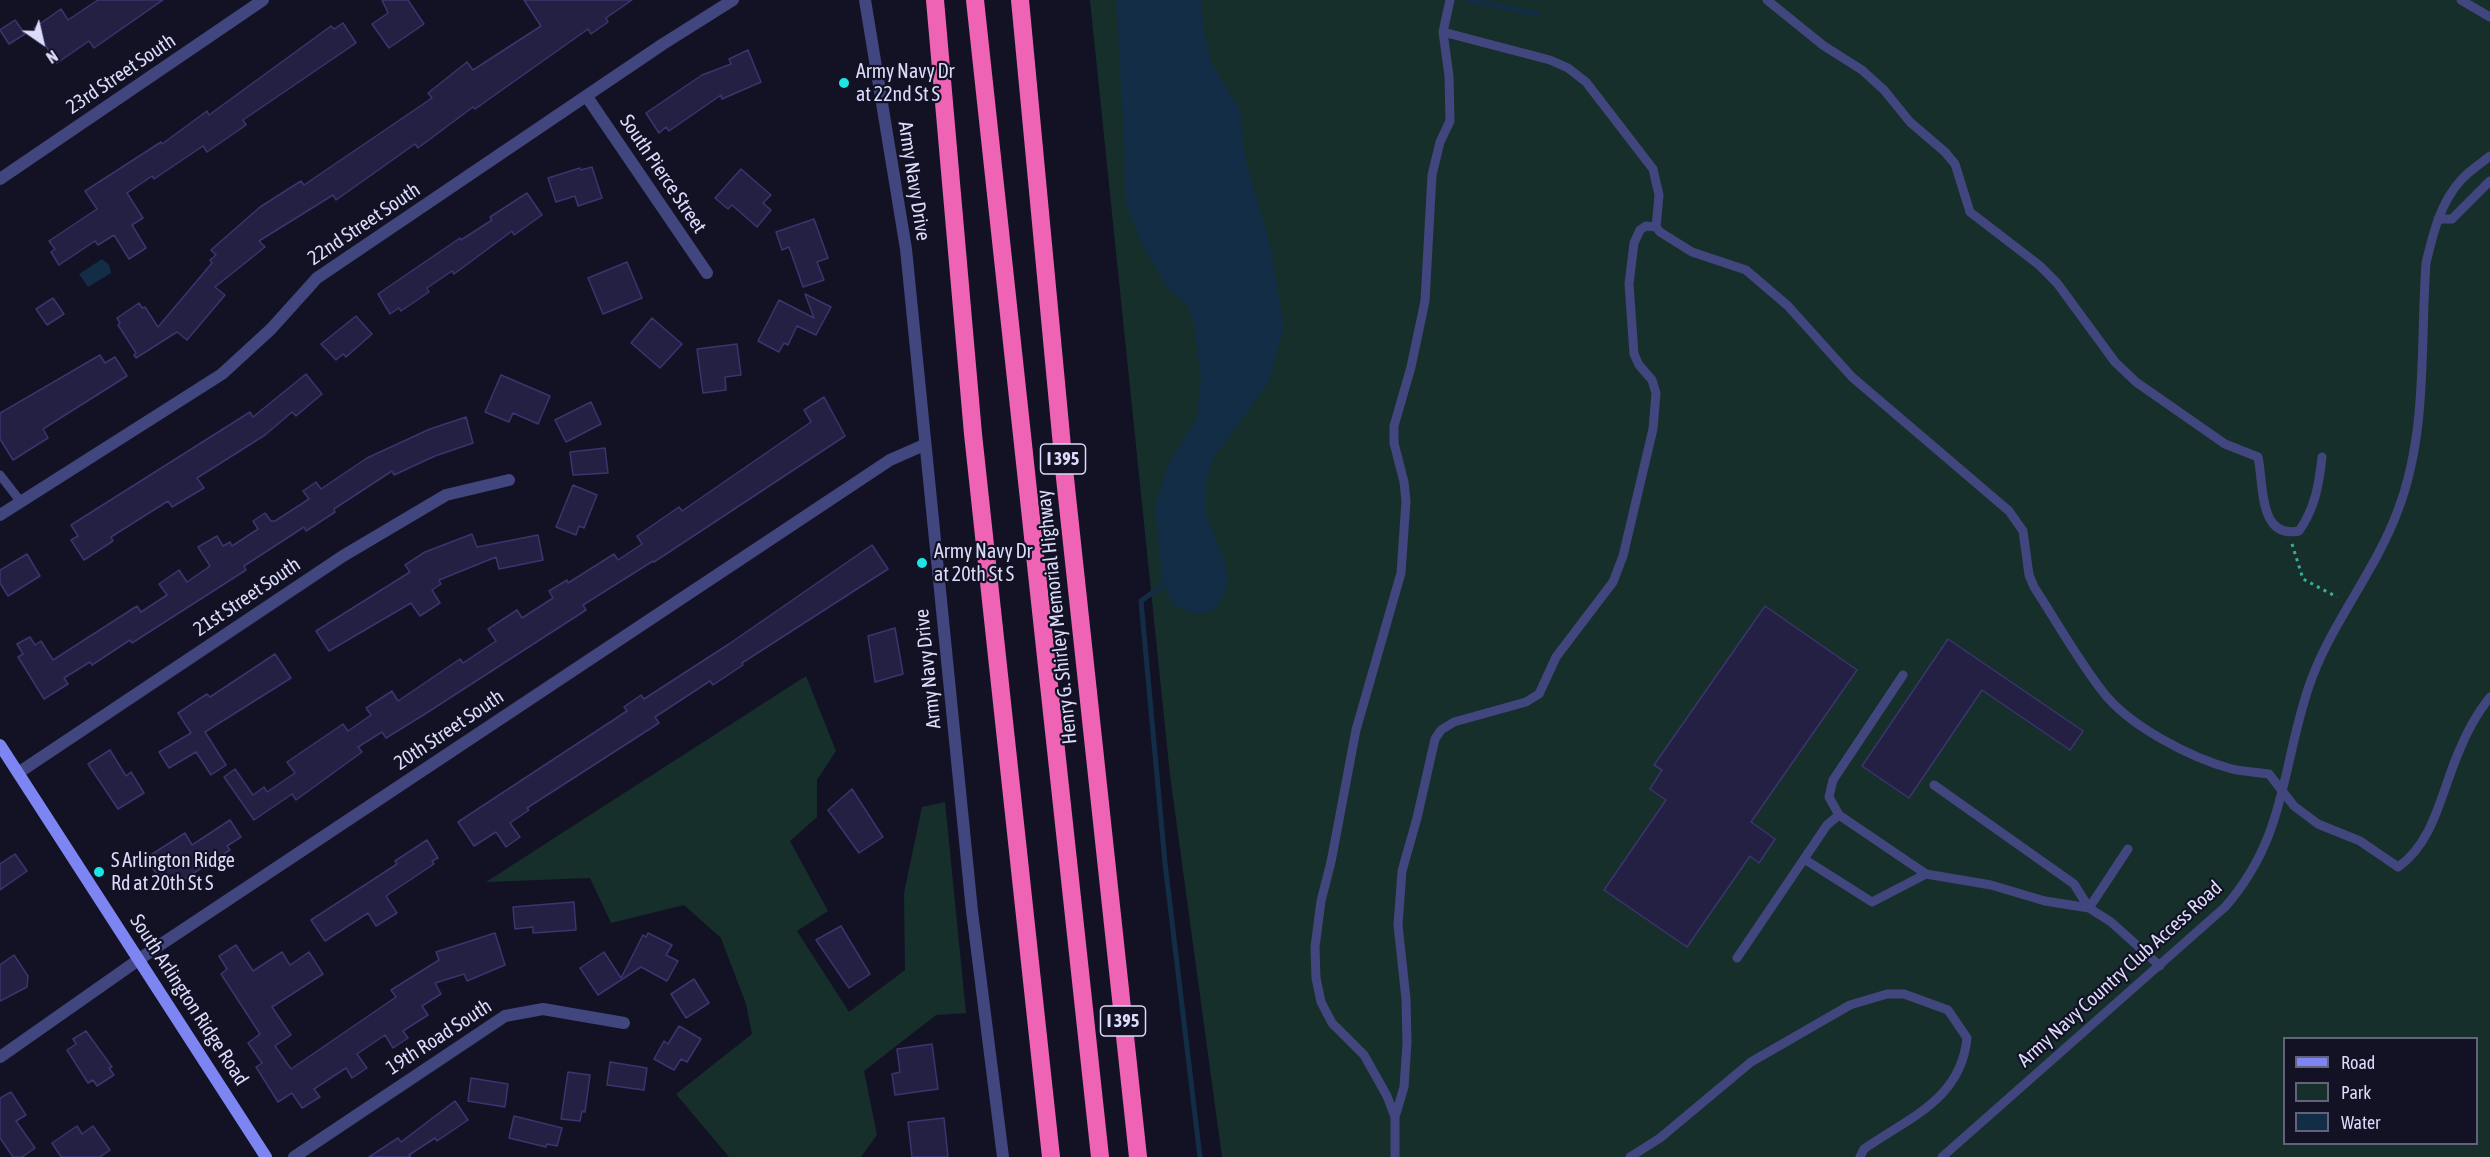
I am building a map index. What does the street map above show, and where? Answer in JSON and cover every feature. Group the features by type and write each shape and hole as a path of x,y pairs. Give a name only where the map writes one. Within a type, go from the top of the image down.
{"highway":[{"path":"935,0 973,434 1051,1157"},
{"path":"975,0 1100,1157"},
{"name":"Henry G. Shirley Memorial Highway","path":"1020,0 1064,466 1138,1157"},
{"path":"1134,1124 1144,1157"}],"main road":[{"name":"South Arlington Ridge Road","path":"0,745 140,958 266,1157"}],"street":[{"name":"23rd Street South","path":"0,179 263,0"},
{"name":"22nd Street South","path":"0,515 222,374 271,329 317,278 734,0"},
{"name":"Army Navy Drive","path":"865,0 906,249 972,910 1003,1157"},
{"name":"South Pierce Street","path":"587,97 707,273"},
{"name":"20th Street South","path":"0,1056 140,958 890,460 924,445"},
{"name":"21st Street South","path":"18,773 343,556 418,511 446,495 509,480"},
{"name":"19th Road South","path":"294,1157 505,1016 543,1009 624,1023"}],"lane":[{"path":"1395,1117 1379,1079 1364,1055 1332,1023 1321,1002 1316,978 1315,947 1321,901 1331,862 1356,730 1401,573 1406,501 1404,482 1394,443 1394,426 1421,324 1428,269 1432,176 1440,142 1450,121 1449,76 1443,32 1450,0"},
{"path":"1767,0 1824,45 1862,70 1884,90 1910,122 1945,152 1955,164 1970,212 2038,265 2057,283 2115,362 2136,381 2225,444 2258,457 2264,508 2272,523 2289,533 2300,531 2310,516 2319,487 2322,457"},
{"path":"2461,0 2490,17"},
{"path":"1443,32 1550,60 1568,68 1586,82 1653,170 1659,195 1656,226 1660,232 1692,252 1746,270 1788,306 1852,377 2009,511 2023,531 2029,575 2034,587 2104,694 2127,716 2170,743 2205,759 2233,769 2269,774 2294,806 2318,824 2360,841 2398,867 2409,860 2431,824 2460,749 2490,697"},
{"name":"Army Navy Country Club Access Road","path":"1942,1157 2160,966 2225,907 2247,881 2277,815 2308,689 2329,638 2379,551 2398,512 2408,481 2418,430 2422,384 2426,263 2438,219 2460,181 2490,156"},
{"path":"2438,219 2452,219 2490,181"},
{"path":"1395,1157 1395,1117 1404,1088 1407,1043 1406,999 1398,925 1402,871 1417,818 1429,758 1435,739 1441,730 1454,722 1526,702 1539,694 1556,657 1612,582 1623,556 1653,429 1656,393 1652,380 1639,365 1634,354 1629,285 1636,235 1646,226 1656,226"},
{"path":"0,475 21,502"},
{"path":"1902,675 1833,780 1829,797 1839,815 1926,874 1991,885 2045,901 2089,908 2111,922 2160,966"},
{"path":"1934,785 2073,884 2089,908"},
{"path":"1737,958 1827,825 1839,815"},
{"path":"2089,908 2128,849"},
{"path":"1803,860 1872,902 1926,874"},
{"path":"1630,1157 1660,1138 1751,1062 1850,1005 1887,994 1904,994 1948,1010 1967,1038 1965,1059 1957,1078 1945,1093 1864,1149 1860,1157"}],"path":[{"path":"2289,533 2303,579 2349,604"}],"green space":[{"path":"1090,0 2490,0 2490,1157 1222,1157 1170,775"},
{"path":"806,676 836,751 817,780 817,817 790,841 828,911 797,931 849,1012 905,970 904,893 922,807 945,802 966,1013 936,1015 864,1071 877,1135 861,1157 729,1157 676,1094 752,1034 746,1004 721,938 684,905 611,923 590,878 486,882"}],"water":[{"path":"1116,0 1201,0 1204,32 1212,64 1240,110 1246,162 1270,245 1284,326 1269,381 1213,459 1206,484 1206,515 1225,562 1228,580 1222,599 1214,611 1194,614 1173,604 1162,580 1155,505 1168,465 1197,418 1201,378 1194,323 1188,306 1168,288 1142,245 1125,201 1124,135"},
{"path":"102,259 109,265 111,273 88,287 79,274"}],"building":[{"path":"98,0 163,0 94,48 89,41 57,63 34,28 61,9 68,20"},
{"path":"382,0 408,0 424,24 389,48 372,24 388,13"},
{"path":"524,0 632,0 606,18 608,22 591,34 588,29 475,109 473,107 418,148 415,144 336,200 333,195 259,241 265,247 215,287 225,295 187,340 177,332 136,358 134,355 136,353 118,325 120,323 117,318 139,303 142,308 145,307 158,327 212,263 210,260 216,255 211,250 260,207 301,181 304,185 432,98 428,93 467,62 473,70 541,26"},
{"path":"15,20 25,34 9,44 0,30"},
{"path":"343,23 356,43 243,120 246,125 207,152 203,146 154,179 152,176 127,193 143,218 132,225 146,248 129,259 114,235 98,245 95,241 59,265 51,252 55,249 49,241 97,209 85,191 161,142 162,144 207,111 209,115 331,26 334,29"},
{"path":"748,50 761,82 722,99 721,95 669,131 666,127 659,133 646,113 702,75 731,64 729,59"},
{"path":"592,167 602,198 578,206 575,196 556,202 548,178 580,168 581,170"},
{"path":"741,169 771,195 763,203 771,210 757,227 732,205 728,209 715,198"},
{"path":"527,193 542,215 514,235 512,231 454,274 452,271 427,288 429,292 401,311 399,308 390,314 378,294 460,238 461,240 492,220 490,217"},
{"path":"814,219 828,258 817,262 824,280 803,287 789,247 782,250 776,232"},
{"path":"627,262 642,298 603,314 588,278"},
{"path":"805,294 831,307 816,335 797,326 788,345 784,343 779,352 758,341 779,300 814,318"},
{"path":"53,298 64,314 47,325 36,309"},
{"path":"356,316 372,334 346,357 343,354 336,360 321,344"},
{"path":"652,318 682,344 660,368 631,343"},
{"path":"737,344 741,375 725,377 726,390 703,393 697,349"},
{"path":"100,355 105,363 115,357 127,376 43,429 48,438 13,460 0,439 0,413"},
{"path":"306,374 322,394 296,416 292,412 265,435 197,478 204,488 172,507 168,501 111,537 113,541 84,560 71,540 78,536 71,525 250,412 253,417"},
{"path":"501,375 550,396 538,424 513,413 509,422 485,412"},
{"path":"824,397 845,436 654,562 583,605 586,610 425,714 386,738 382,732 358,747 362,752 296,800 292,794 254,820 224,777 235,769 253,795 264,787 267,792 295,773 287,762 343,724 348,731 371,715 366,708 392,691 398,701 460,659 463,663 496,641 488,629 517,610 522,618 553,598 549,591 567,580 568,583 614,554 618,560 642,544 637,536 679,507 682,511 811,422 804,410"},
{"path":"591,402 601,424 566,442 555,420"},
{"path":"466,417 473,443 435,456 394,475 392,471 334,509 335,512 306,531 304,527 244,566 246,570 132,643 130,640 92,665 90,662 64,678 68,684 44,699 18,657 23,654 17,644 30,637 35,645 41,641 53,660 137,606 141,612 167,595 159,584 179,570 187,582 210,566 198,547 217,536 223,546 230,542 232,546 258,529 253,521 265,513 271,521 275,521 309,499 303,491 316,482 321,489 367,458 430,429"},
{"path":"605,448 608,473 573,475 570,452"},
{"path":"573,485 597,495 584,528 579,526 576,535 556,527"},
{"path":"472,534 477,547 538,535 543,560 499,569 496,557 439,580 441,584 432,590 440,603 420,616 411,603 329,651 316,631 410,572 405,565 425,552"},
{"path":"872,545 888,569 742,663 743,665 713,685 710,681 655,717 659,723 527,808 529,810 510,823 520,837 506,847 496,832 474,846 458,822 627,711 624,707 641,695 644,699 729,644"},
{"path":"27,554 40,576 8,596 0,583 0,570"},
{"path":"1765,606 1857,670 1751,822 1775,839 1759,863 1750,856 1687,947 1604,890 1666,800 1650,789 1662,770 1654,765"},
{"path":"895,628 903,674 875,682 868,636"},
{"path":"1948,639 2083,731 2070,750 1982,690 1909,798 1862,766"},
{"path":"275,654 291,678 205,732 226,765 211,775 196,752 169,768 159,752 191,733 178,713 207,694 210,697"},
{"path":"110,750 126,776 131,772 144,793 118,809 88,764"},
{"path":"852,789 883,837 859,853 828,810"},
{"path":"230,820 241,837 227,846 230,850 167,890 146,858 185,833 192,845"},
{"path":"427,840 438,858 432,861 434,864 386,896 397,913 376,926 368,913 325,941 311,920 397,864 395,861"},
{"path":"15,854 27,871 0,890 0,864"},
{"path":"574,902 576,930 533,933 533,927 515,929 513,907"},
{"path":"841,926 870,974 849,988 816,940"},
{"path":"495,933 505,965 467,981 464,974 435,983 441,994 422,1006 428,1015 403,1031 408,1038 393,1048 385,1035 357,1054 367,1068 352,1078 346,1068 314,1089 320,1097 302,1108 292,1093 278,1102 256,1067 262,1063 248,1043 260,1034 221,974 227,969 219,956 236,945 253,971 282,952 290,965 309,952 323,974 272,1007 291,1035 275,1046 291,1069 396,997 391,990 439,960 436,952"},
{"path":"648,933 672,945 666,955 678,961 667,981 641,967 598,995 580,968 604,952 621,978 643,935 646,937"},
{"path":"14,955 28,976 27,987 0,1001 0,965"},
{"path":"694,979 709,1003 686,1018 671,994"},
{"path":"679,1026 701,1039 687,1062 681,1059 674,1070 654,1059 664,1041 668,1044"},
{"path":"86,1031 112,1067 109,1068 114,1075 97,1086 93,1080 88,1083 67,1050 76,1044 73,1039"},
{"path":"932,1044 938,1089 895,1095 892,1074 900,1072 897,1049"},
{"path":"610,1062 647,1068 644,1090 607,1085"},
{"path":"568,1072 590,1075 585,1112 582,1111 580,1121 561,1119"},
{"path":"471,1078 508,1084 505,1107 468,1101"},
{"path":"11,1092 26,1115 16,1121 35,1148 22,1157 13,1157 0,1138 0,1098"},
{"path":"455,1101 468,1120 437,1141 435,1138 409,1155 411,1157 369,1157 398,1138 401,1142"},
{"path":"514,1116 562,1128 557,1146 547,1144 546,1147 509,1138"},
{"path":"944,1118 948,1157 912,1157 908,1122"},
{"path":"77,1126 82,1134 93,1126 110,1150 100,1157 61,1157 52,1143"}],"waterway":[{"path":"1469,0 1537,14"},
{"path":"1168,581 1141,601 1165,863 1200,1157"}],"place":[{"name":"Army Navy Dr at 22nd St S","path":"844,83"},
{"name":"Army Navy Dr at 20th St S","path":"922,563"},
{"name":"S Arlington Ridge Rd at 20th St S","path":"99,872"}]}
